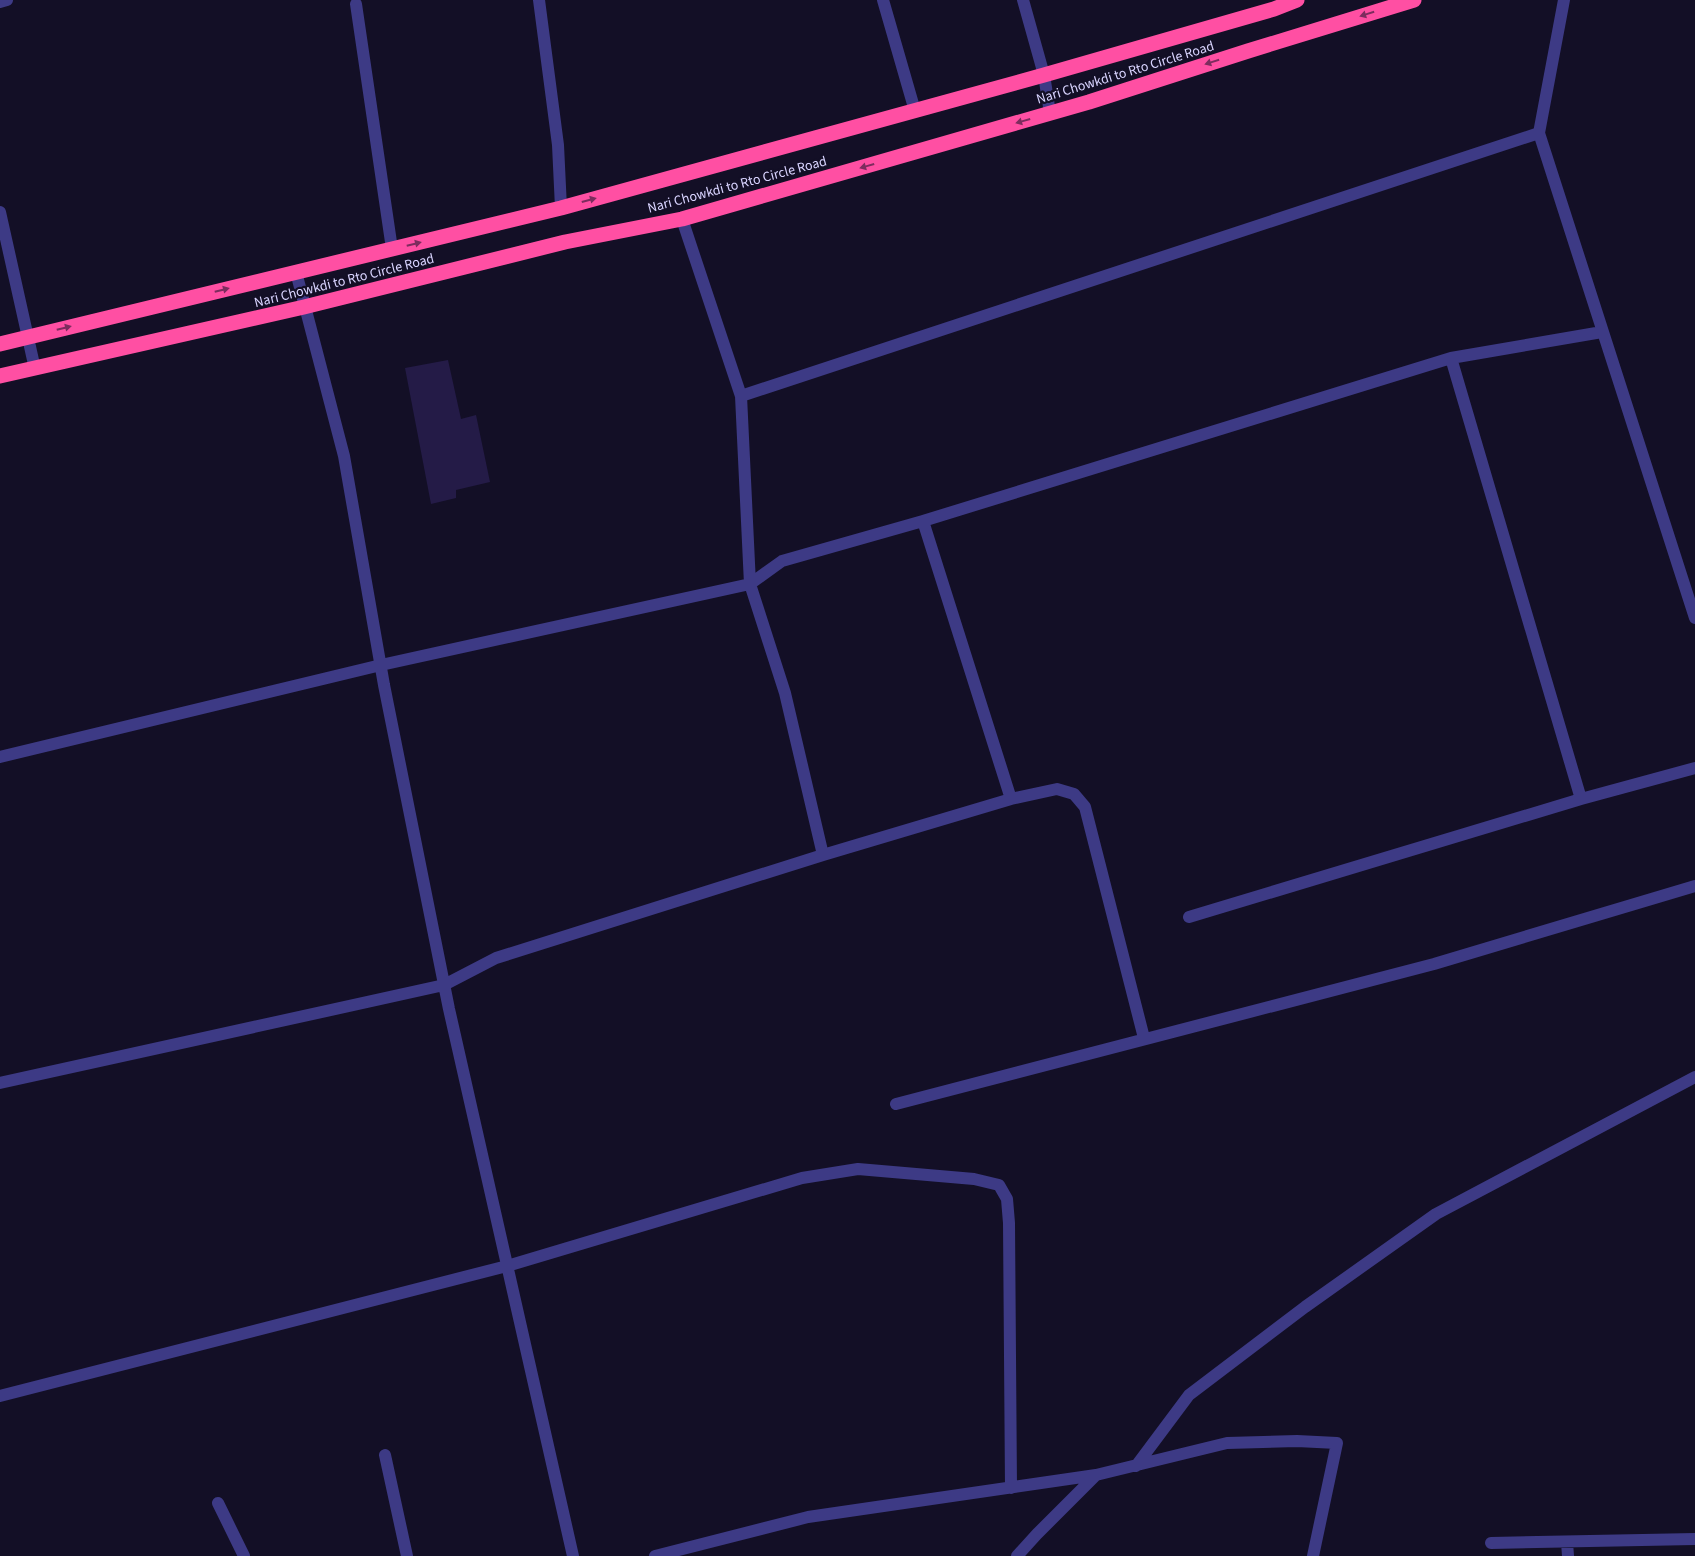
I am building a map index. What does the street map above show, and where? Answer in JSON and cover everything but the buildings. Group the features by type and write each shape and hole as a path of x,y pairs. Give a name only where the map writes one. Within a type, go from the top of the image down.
{"highway":[{"path":"0,344 561,208 1044,75 1273,5 1297,0"},
{"name":"Nari Chowkdi to Rto Circle Road","path":"0,376 304,307 565,242 682,218 1050,113 1414,0"}],"street":[{"path":"0,2 7,0"},
{"path":"539,0 558,145 561,208"},
{"path":"884,0 915,111"},
{"path":"1023,0 1044,75 1050,113"},
{"path":"1564,0 1539,133 1695,618"},
{"path":"356,4 392,249"},
{"path":"741,396 1539,133"},
{"path":"0,212 35,369"},
{"path":"682,218 741,396 750,584 785,693 823,854"},
{"path":"296,272 344,456 381,665 444,985 573,1556"},
{"path":"0,757 381,665 750,584 782,560 923,521 1451,358 1602,332"},
{"path":"1451,358 1581,799"},
{"path":"923,521 1011,799"},
{"path":"1189,917 1581,799 1695,768"},
{"path":"0,1083 444,985 496,958 823,854 1011,799 1057,789 1074,794 1085,807 1144,1038"},
{"path":"896,1104 1434,964 1695,886"},
{"path":"1136,1466 1189,1395 1305,1307 1436,1214 1695,1077"},
{"path":"0,1396 507,1266 802,1178 858,1169 974,1179 999,1185 1007,1199 1009,1223 1011,1488"},
{"path":"655,1556 808,1517 1096,1476 1227,1443 1297,1441 1337,1443 1313,1556"},
{"path":"385,1454 407,1556"},
{"path":"1017,1556 1096,1476"},
{"path":"218,1503 244,1556"},
{"path":"1491,1544 1695,1539"},
{"path":"1567,1542 1568,1556"}]}
